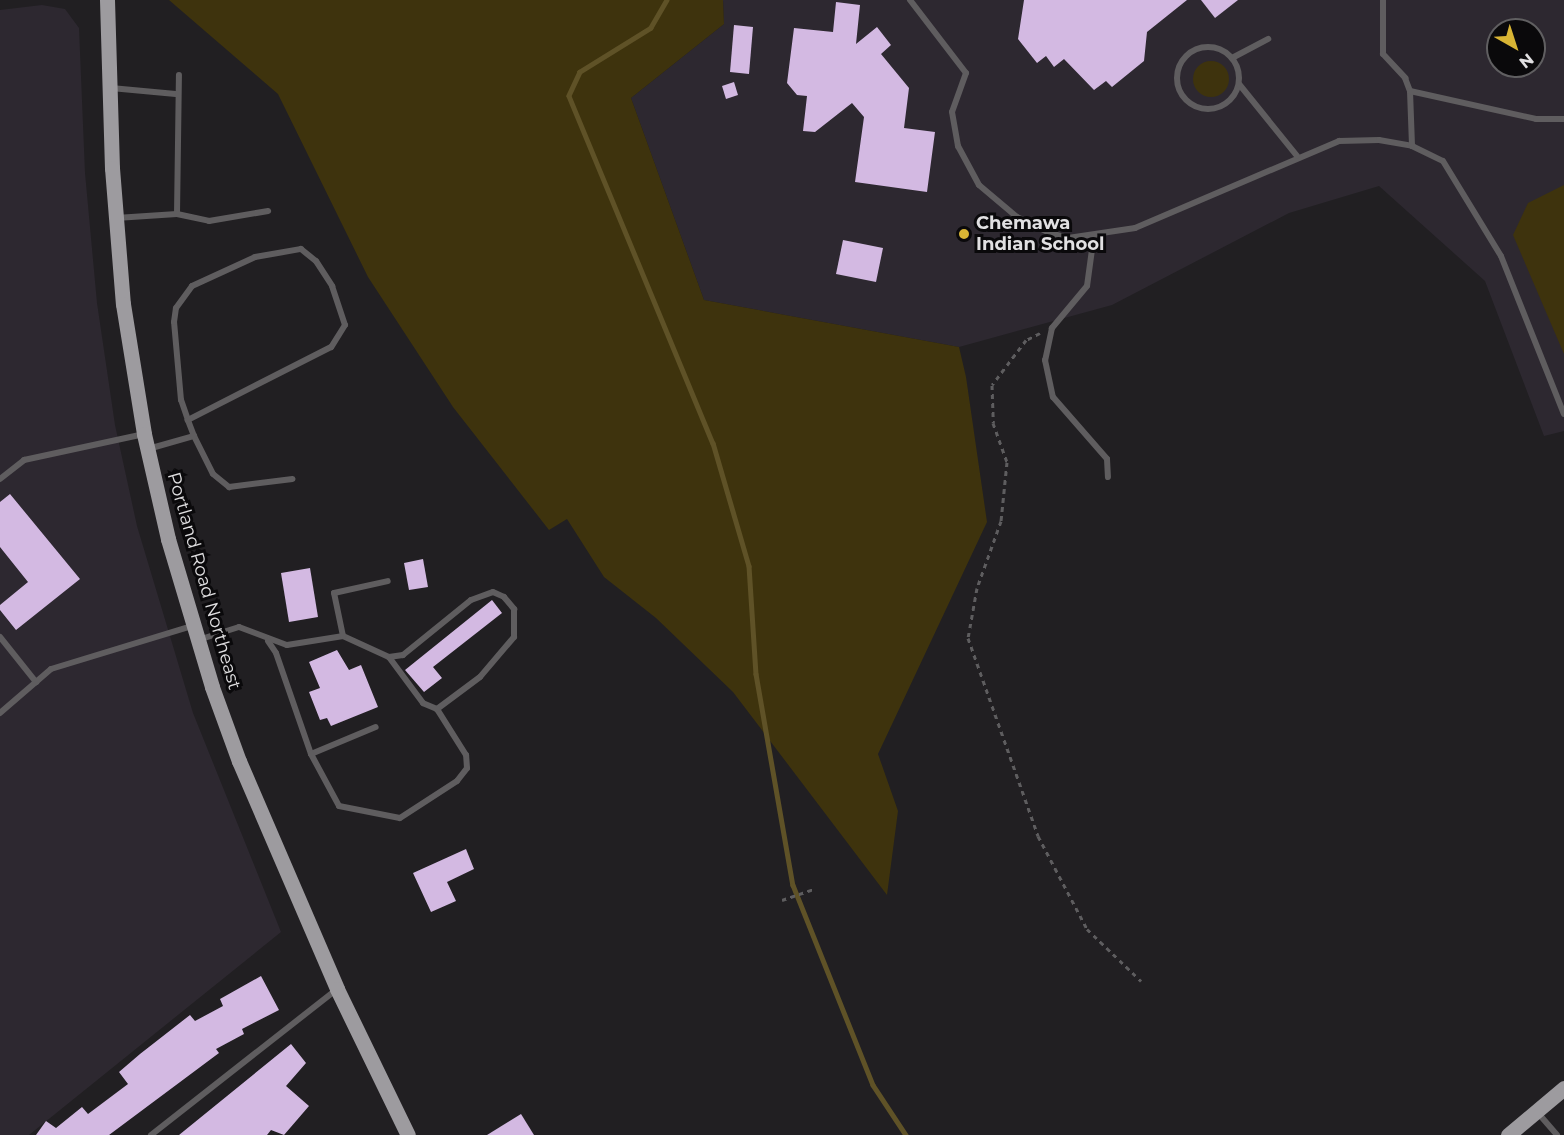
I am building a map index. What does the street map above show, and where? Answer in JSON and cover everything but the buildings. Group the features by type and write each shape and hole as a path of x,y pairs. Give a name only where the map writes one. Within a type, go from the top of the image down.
{"main road":[{"name":"Portland Road Northeast","path":"107,0 109,88 123,304 144,434 195,633 239,761 338,989 408,1135"},
{"path":"1508,1135 1564,1088"}],"lane":[{"path":"910,0 966,73 952,112 958,146 979,185 1017,217 1050,233 1068,238 1094,236 1135,228 1297,156 1339,141 1379,140 1412,146 1443,161 1485,224 1564,414"},
{"path":"1383,0 1383,54 1405,78 1410,91 1412,146"},
{"path":"1232,58 1268,39"},
{"path":"1239,84 1229,102 1210,110 1190,104 1178,86 1180,66 1194,51 1214,48 1232,58 1239,84 1297,156"},
{"path":"177,214 176,94 179,75"},
{"path":"109,88 176,94"},
{"path":"1410,91 1536,119 1564,119"},
{"path":"116,218 177,214 208,221 268,211"},
{"path":"1094,236 1087,286 1052,328 1045,360 1053,397 1107,459 1108,477"},
{"path":"188,420 332,347 345,325 332,286 316,261 301,249 255,257 192,286 176,308 174,322 181,400 188,420 213,474 229,487 292,479"},
{"path":"0,480 24,460 144,434"},
{"path":"148,449 195,436"},
{"path":"343,636 334,593 388,581"},
{"path":"389,657 403,655 471,600 493,592 504,597 514,609 514,637 480,677 436,709"},
{"path":"0,713 51,669 195,633 239,627 267,641 287,645 343,636 389,657 423,703 436,709 466,755 467,768 457,781 400,818 339,807 311,754 276,653 267,641"},
{"path":"0,637 36,682"},
{"path":"311,754 376,727"},
{"path":"151,1135 338,989"},
{"path":"1537,1111 1557,1135"}],"path":[{"path":"1052,328 1026,340 992,385 993,423 1007,462 1001,522 977,588 968,638 1038,836 1087,929 1141,981"},
{"path":"782,900 814,889"}],"shaded area":[{"path":"169,0 723,0 724,24 631,98 704,300 959,347 966,377 987,522 878,754 898,811 887,895 733,692 656,618 604,577 567,519 549,530 453,407 368,277 278,94"},
{"name":"Chemawa Indian School","path":"723,0 1564,0 1564,431 1544,436 1485,281 1379,186 1289,213 1112,305 959,347 704,300 631,98 724,24"},
{"path":"42,5 65,9 79,28 85,173 97,303 115,425 137,526 193,713 281,932 29,1135 0,1135 0,10"},
{"path":"1211,61 1224,66 1229,79 1224,92 1211,97 1198,92 1193,79 1198,66"},
{"path":"1564,185 1564,354 1513,235 1528,203"}],"waterway":[{"path":"667,0 651,28 580,72 569,96 713,443 749,566 756,674 793,885 873,1085 906,1135"}],"place":[{"name":"Chemawa Indian School","path":"964,234"}]}
